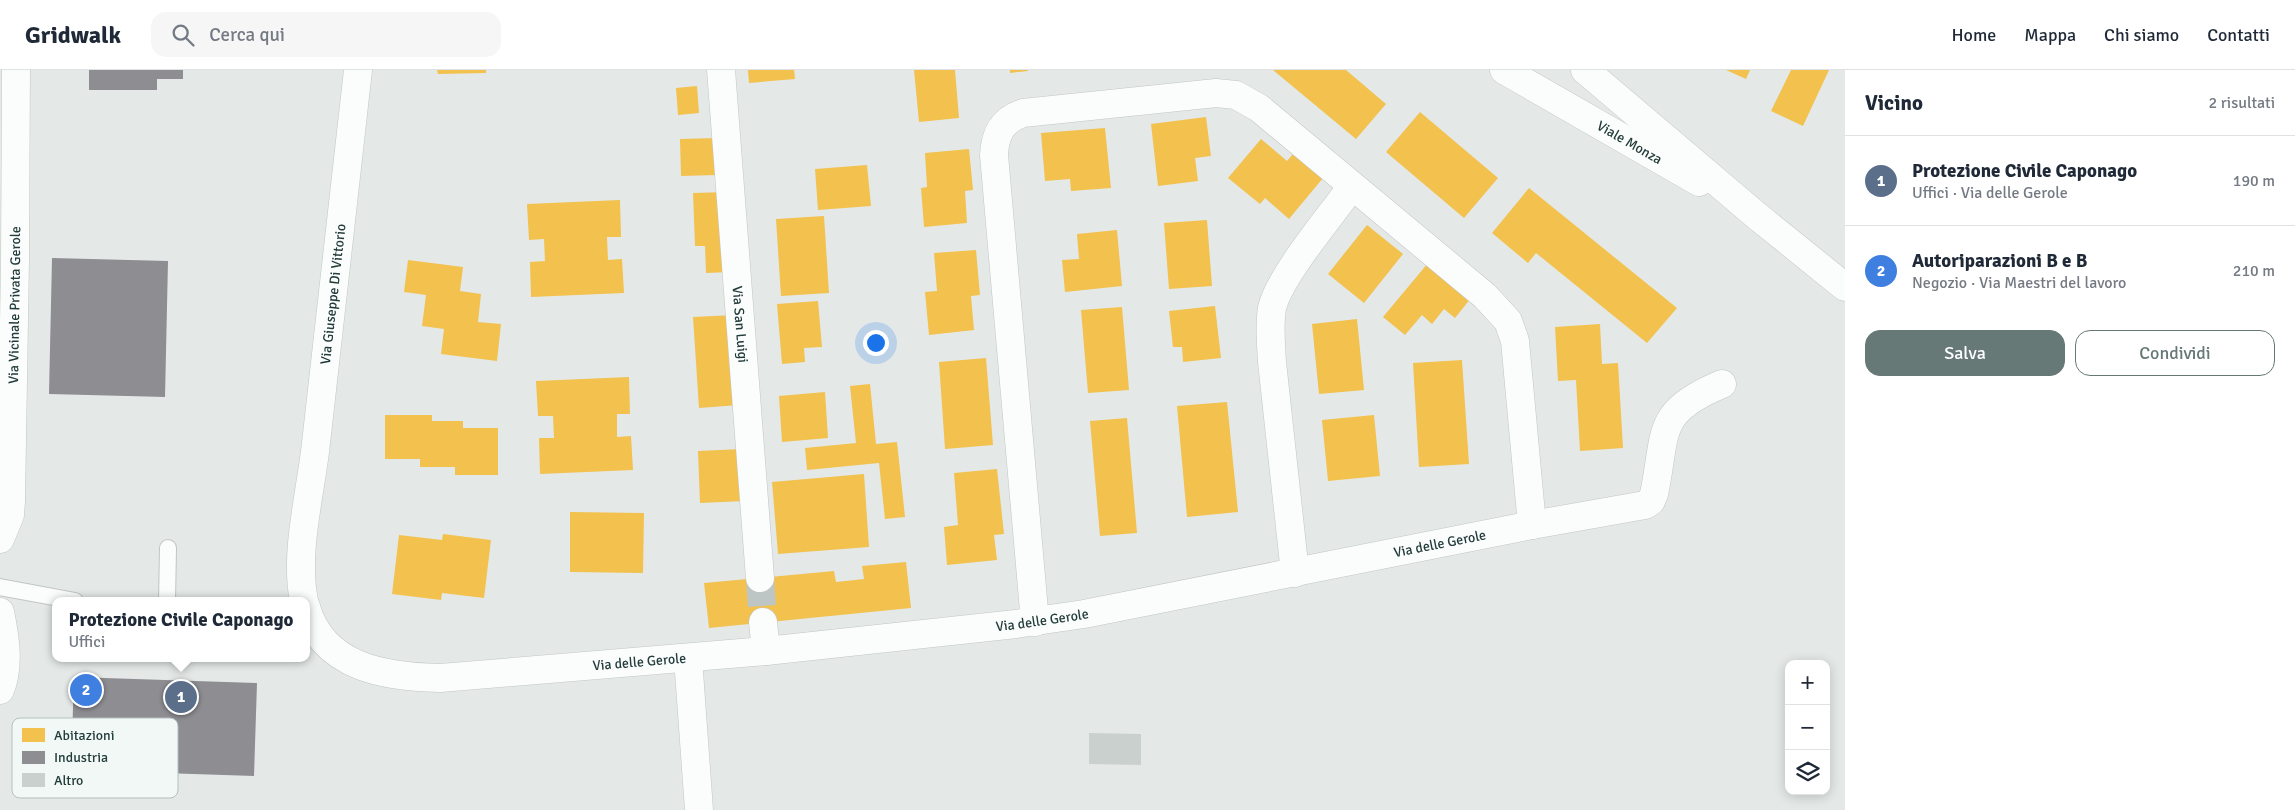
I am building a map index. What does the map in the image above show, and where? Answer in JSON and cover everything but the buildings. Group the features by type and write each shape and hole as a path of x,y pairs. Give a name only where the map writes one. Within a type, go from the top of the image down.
{"street":[{"name":"Via Vicinale Privata Gerole","path":"0,539 8,522 11,501 16,70"},
{"name":"Via Giuseppe Di Vittorio","path":"304,597 302,567 306,518 315,454 358,70"},
{"name":"Via San Luigi","path":"721,70 760,578"},
{"name":"Viale Monza","path":"1504,70 1757,216"},
{"name":"Viale Monza","path":"1586,70 1757,216 1845,286"},
{"path":"1035,622 994,147 1002,125 1016,115 1035,111 1206,93 1226,93 1249,101 1485,296 1508,321 1517,351 1532,525"},
{"path":"1295,573 1272,362 1270,329 1272,308 1285,278 1352,186"},
{"name":"Via delle Gerole","path":"310,616 326,643 340,655 370,669 403,677 440,678 766,651 1035,622 1295,573 1532,525 1645,505 1651,501 1656,487 1662,441 1672,418 1688,401 1722,384"},
{"path":"0,612 5,636 5,658 0,690"},
{"path":"763,622 766,651"},
{"path":"688,658 699,810"}],"lane":[{"path":"167,597 168,548"},
{"path":"0,587 54,597"}],"tunnel":[{"path":"760,578 763,622"}],"place":[{"name":"Autoriparazioni B e B","path":"86,690"},
{"name":"Protezione Civile Caponago","path":"181,697"}]}
